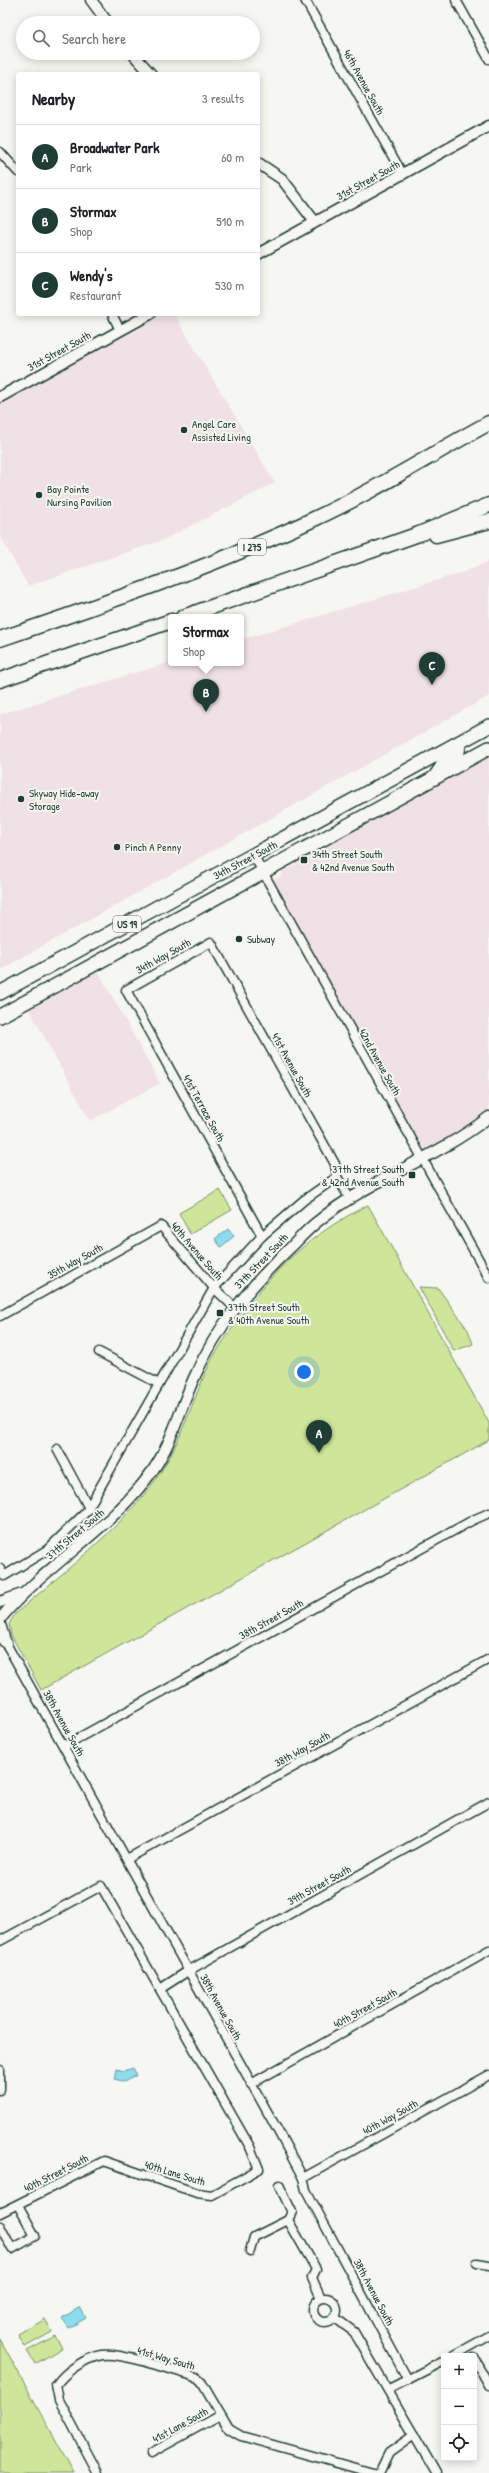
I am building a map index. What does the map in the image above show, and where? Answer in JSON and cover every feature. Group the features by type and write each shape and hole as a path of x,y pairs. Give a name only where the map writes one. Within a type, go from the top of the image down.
{"highway":[{"path":"473,431 489,417"},
{"name":"I 275","path":"0,639 231,556 316,519 379,486 489,423"},
{"path":"192,614 364,554 489,505"},
{"path":"364,554 489,521"},
{"path":"0,680 168,622"},
{"name":"34th Street South","path":"0,993 254,856 489,726"},
{"path":"469,759 467,751 469,747 489,733"},
{"path":"433,779 445,762 458,752 458,743"},
{"name":"34th Street South","path":"0,1016 489,748"},
{"path":"0,1006 20,995 33,975"}],"street":[{"path":"91,0 103,16"},
{"name":"46th Avenue South","path":"305,0 403,175"},
{"path":"456,0 489,59"},
{"path":"138,60 149,72"},
{"name":"31st Street South","path":"260,253 489,126"},
{"path":"0,152 16,170"},
{"path":"260,164 282,179 315,222"},
{"path":"113,316 120,330"},
{"name":"31st Street South","path":"0,397 146,316"},
{"name":"42nd Avenue South","path":"254,856 377,1081 489,1278"},
{"name":"34th Way South","path":"126,990 211,942"},
{"name":"41st Avenue South","path":"211,942 335,1164 337,1177 350,1199"},
{"name":"41st Terrace South","path":"126,990 262,1236"},
{"name":"37th Street South","path":"0,1617 24,1593 106,1523 130,1500 154,1469 174,1430 194,1378 234,1307 266,1271 317,1222 350,1199 453,1143 489,1117"},
{"path":"0,1570 4,1576 47,1550 89,1508 158,1384 214,1288 262,1236 304,1200 337,1177"},
{"name":"40th Avenue South","path":"161,1226 214,1288 234,1307"},
{"name":"35th Way South","path":"0,1316 161,1226"},
{"path":"99,1352 158,1384"},
{"path":"57,1449 89,1508"},
{"name":"38th Street South","path":"64,1746 473,1520 489,1513"},
{"name":"37th Street South","path":"0,1602 24,1593"},
{"name":"38th Avenue South","path":"0,1617 8,1647"},
{"name":"38th Avenue South","path":"0,1638 8,1647 64,1746 251,2084 408,2380"},
{"name":"38th Way South","path":"127,1859 489,1659"},
{"name":"39th Street South","path":"160,1989 188,1971 489,1802"},
{"path":"0,1941 101,1886 160,1989"},
{"name":"40th Street South","path":"251,2084 489,1950"},
{"name":"40th Lane South","path":"104,2161 197,2194 212,2195 259,2169 250,2147 160,1989"},
{"path":"0,2070 0,2090"},
{"name":"40th Way South","path":"302,2178 489,2075"},
{"name":"40th Street South","path":"0,2213 104,2161"},
{"path":"250,2251 254,2237 288,2220 292,2212 278,2185"},
{"name":"40th Street South","path":"0,2226 12,2249 35,2236 18,2204"},
{"path":"288,2220 316,2269 312,2278 321,2298"},
{"path":"477,2263 489,2265"},
{"path":"321,2298 328,2298 334,2303 337,2310 334,2317 327,2321 316,2318 313,2306 321,2298"},
{"path":"334,2317 354,2332 389,2389 436,2473"},
{"path":"459,2353 489,2336"},
{"path":"468,2348 471,2353"},
{"name":"41st Way South","path":"98,2473 58,2400 56,2385 63,2375 82,2363 103,2355 122,2357 196,2377 202,2383 229,2429 240,2436 374,2473"},
{"path":"389,2389 441,2363"},
{"path":"477,2364 489,2385"},
{"name":"41st Lane South","path":"151,2453 220,2415"},
{"path":"379,2473 389,2453 414,2435"}],"shaded area":[{"path":"155,316 175,316 275,483 163,540 28,586 0,536 0,402"},
{"path":"489,561 489,696 0,970 0,714 168,663 168,666 244,666 244,639 467,571"},
{"path":"489,755 489,1112 426,1153 373,1062 273,880 283,875 282,872"},
{"path":"98,971 160,1083 90,1121 29,1009"}],"green space":[{"path":"220,1190 232,1210 190,1234 179,1213"},
{"path":"368,1205 489,1423 489,1440 41,1690 11,1635 9,1624 15,1614 96,1544 135,1506 151,1486 172,1453 213,1357 238,1320 266,1284 280,1268 312,1240 329,1227"},
{"path":"419,1287 438,1288 468,1330 473,1344 454,1351"},
{"path":"45,2319 52,2332 25,2347 18,2335"},
{"path":"55,2336 62,2348 35,2364 27,2351"},
{"path":"0,2339 74,2473 0,2473"}],"water":[{"path":"228,1229 234,1236 221,1247 215,1239"},
{"path":"133,2068 137,2075 125,2082 115,2079 117,2069 124,2071"},
{"path":"80,2307 86,2318 69,2328 62,2318"}],"place":[{"name":"Angel Care Assisted Living","path":"184,430"},
{"name":"Bay Pointe Nursing Pavilion","path":"39,495"},
{"name":"Wendy's","path":"432,685"},
{"name":"Stormax","path":"206,712"},
{"name":"Skyway Hide-away Storage","path":"21,799"},
{"name":"Pinch A Penny","path":"117,847"},
{"name":"34th Street South & 42nd Avenue South","path":"304,860"},
{"name":"Subway","path":"239,939"},
{"name":"37th Street South & 42nd Avenue South","path":"412,1175"},
{"name":"37th Street South & 40th Avenue South","path":"220,1313"},
{"name":"Broadwater Park","path":"319,1453"}]}
